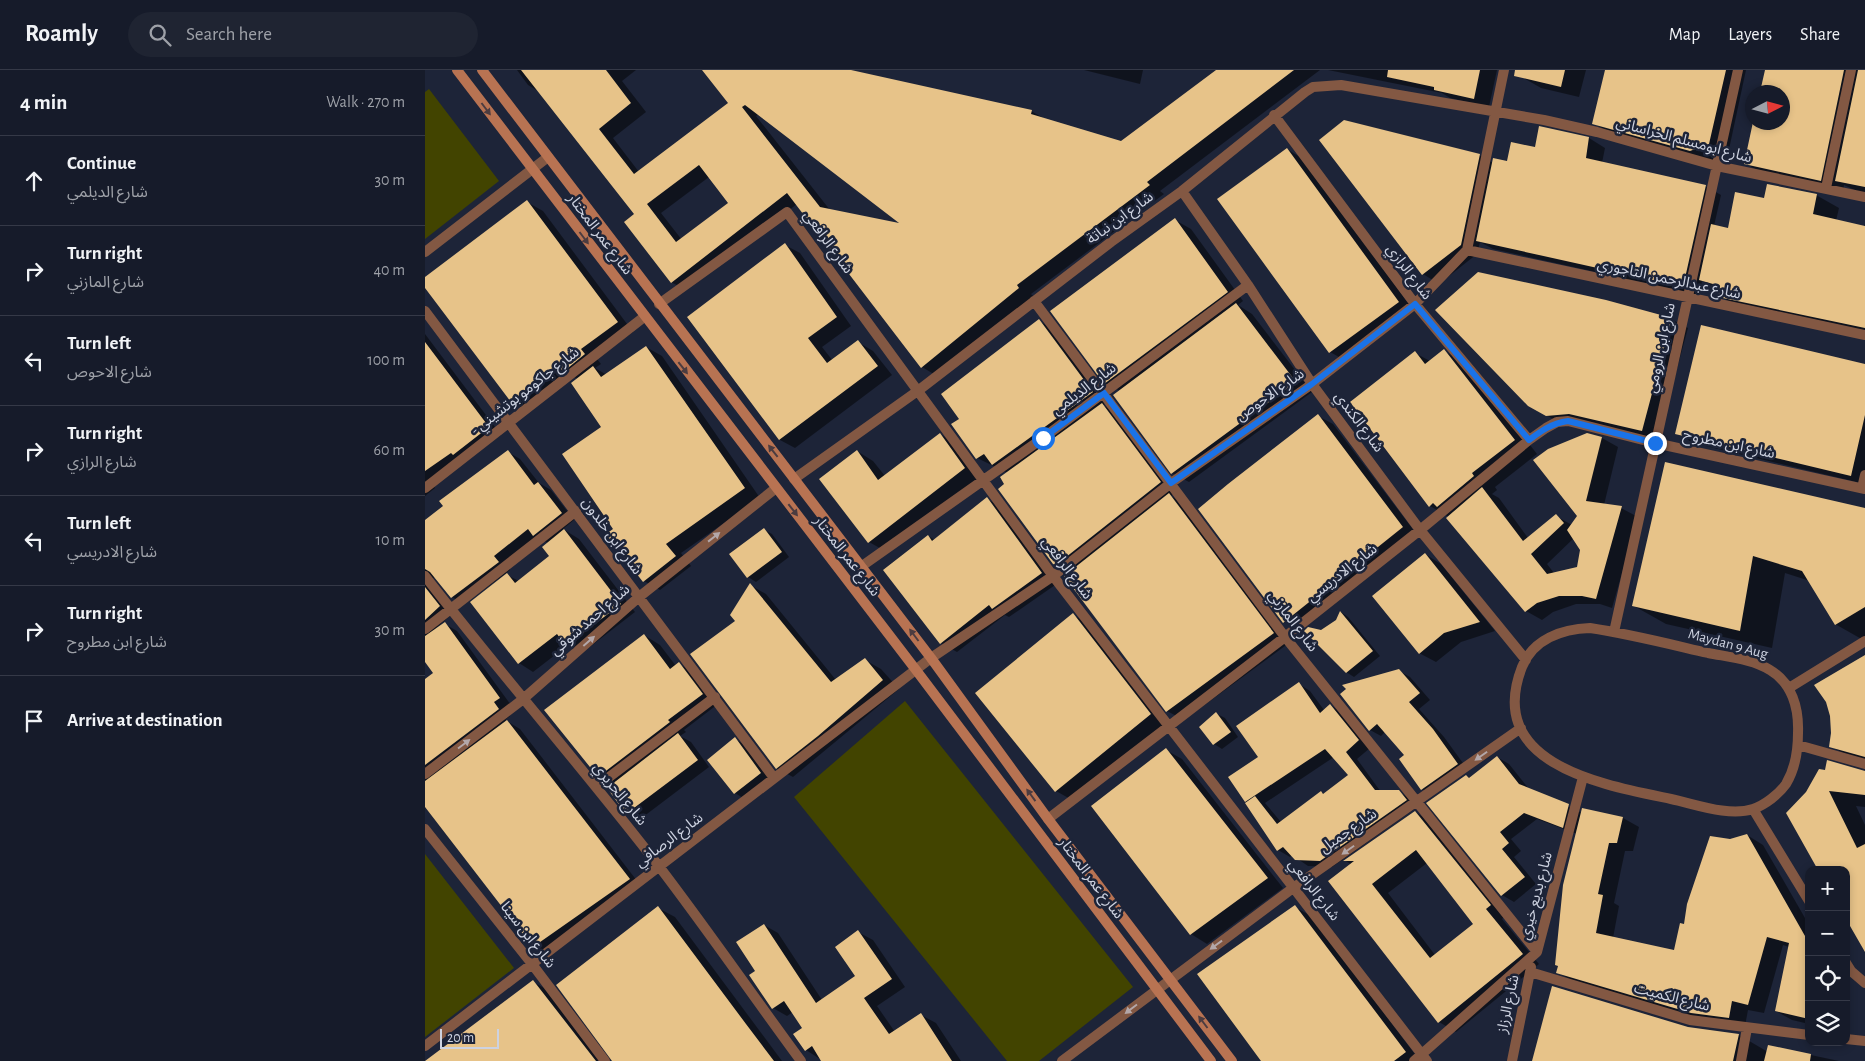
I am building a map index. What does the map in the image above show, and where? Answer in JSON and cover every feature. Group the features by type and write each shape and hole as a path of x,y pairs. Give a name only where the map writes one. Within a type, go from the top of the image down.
{"main road":[{"name":"شارع عمر المختار","path":"457,70 644,317 916,670 1211,1061"},
{"name":"شارع عمر المختار","path":"482,70 659,304 862,566 1048,819 1232,1061"}],"street":[{"path":"1467,250 1504,70"},
{"name":"شارع ابن الرومي","path":"1614,632 1738,70"},
{"path":"1826,188 1851,70"},
{"name":"شارع ابن نباتة","path":"794,479 919,390 1034,301 1182,191 1274,115 1313,87 1341,85 1495,112"},
{"name":"شارع ابومسلم الخراساني","path":"1495,112 1544,120 1597,132 1717,166 1865,197"},
{"name":"شارع الرازي","path":"1274,115 1415,304 1529,440"},
{"path":"425,252 548,157"},
{"name":"شارع الكندي","path":"1182,191 1248,285 1312,384 1420,530 1526,660"},
{"name":"شارع الرافعي","path":"659,304 787,212 919,390 1053,576 1293,888 1421,1059"},
{"name":"شارع عبدالرحمن التاجوري","path":"1467,250 1865,336"},
{"name":"شارع الاحوص","path":"931,658 1053,576 1171,483 1312,384 1415,304 1467,250"},
{"name":"شارع الديلمي","path":"862,566 1104,393 1248,285"},
{"name":"شارع المازني","path":"1034,301 1285,637 1536,953"},
{"name":"شارع ابن خلدون","path":"425,311 774,778"},
{"name":"- شارع جاكومو بوتشيني","path":"425,488 644,317"},
{"name":"شارع ابن مطروح","path":"1557,422 1568,421 1655,443 1863,488"},
{"name":"شارع الادريسي","path":"1048,819 1285,637 1420,530 1529,440 1557,422"},
{"path":"1863,488 1865,475"},
{"name":"شارع احمد شوقي","path":"425,774 522,700 639,597 776,488"},
{"path":"425,629 576,512"},
{"name":"شارع الحريري","path":"425,576 522,700 596,787 659,867 801,1061"},
{"name":"Maydan 9 Aug","path":"1589,628 1614,632 1743,660 1769,669 1789,688 1797,710 1798,744 1793,768 1785,784 1773,798 1753,809 1732,811 1715,808 1583,776 1552,763 1531,744 1521,728 1514,702 1519,677 1526,660 1540,644 1557,632 1589,628"},
{"path":"1789,688 1865,641"},
{"name":"شارع الرصافي","path":"425,1046 931,658"},
{"path":"596,787 715,697"},
{"name":"شارع جميل","path":"1062,1061 1293,888 1521,728"},
{"path":"1798,744 1865,764"},
{"name":"شارع بديع خيري","path":"1421,1059 1536,953 1583,776"},
{"path":"1753,809 1805,894"},
{"name":"شارع ابن سينا","path":"425,828 532,964 605,1061"},
{"name":"شارع الرزاز","path":"1512,1061 1530,972 1536,953"},
{"path":"1850,969 1865,983"},
{"name":"شارع الكميت","path":"1530,972 1690,1020 1805,1034"},
{"path":"1741,1061 1747,1028"},
{"path":"1850,1039 1865,1041"}],"shaded area":[{"path":"429,89 499,181 425,239 425,92"},
{"path":"905,701 1133,987 1039,1061 1007,1061 794,797"},
{"path":"425,854 514,968 425,1037"}],"building":[{"path":"521,70 606,70 631,103 599,129 634,174 728,103 702,70 851,70 1032,110 1031,114 1121,141 1216,70 1294,70 1147,182 1150,185 1017,285 1019,288 921,368 787,193 671,283 624,222 634,214","holes":["745,105 899,223 820,207 742,107","699,165 728,203 676,242 647,204"]},
{"path":"1388,70 1480,70 1474,99 1434,90 1434,87 1387,77"},
{"path":"1515,70 1565,70 1561,87 1514,76"},
{"path":"1605,70 1726,70 1709,144 1690,151 1592,124"},
{"path":"1765,70 1844,70 1821,181 1744,164 1751,130 1790,130 1790,85 1762,85"},
{"path":"1858,70 1865,70 1865,187 1835,181"},
{"path":"1344,120 1480,154 1461,245 1422,275 1319,140"},
{"path":"1539,126 1589,137 1586,158 1706,185 1683,287 1476,241 1493,158 1507,161 1511,142 1535,147"},
{"path":"1287,148 1399,302 1329,353 1217,199"},
{"path":"1767,184 1817,194 1813,214 1865,226 1865,328 1718,297 1720,286 1699,280 1711,224 1728,228 1735,192 1764,198"},
{"path":"527,200 618,322 581,349 585,354 563,372 559,366 511,402 425,288 425,277"},
{"path":"1175,218 1228,292 1104,384 1050,311"},
{"path":"785,243 837,317 808,338 827,363 858,340 878,366 779,440 687,317"},
{"path":"1478,272 1606,300 1672,318 1642,431 1569,414 1546,416 1528,406 1435,310"},
{"path":"1236,303 1296,382 1171,474 1113,395"},
{"path":"1039,319 1093,392 992,465 984,454 976,459 951,424 959,419 941,394"},
{"path":"1701,325 1865,364 1865,415 1851,476 1675,434"},
{"path":"425,342 489,427 453,455 451,453 425,471"},
{"path":"646,346 745,488 666,544 676,556 643,582 606,534 613,529 562,454 601,427 571,383 593,366 601,377"},
{"path":"1444,349 1515,440 1472,473 1474,476 1437,507 1433,503 1429,507 1350,402 1415,351 1425,364"},
{"path":"1102,403 1161,482 1056,565 1053,564 998,489 1004,484 1000,477"},
{"path":"1318,414 1403,527 1283,623 1198,509"},
{"path":"940,433 965,468 868,543 819,479 857,450 878,480"},
{"path":"1587,433 1602,437 1586,501 1622,506 1596,599 1582,596 1559,596 1537,603 1525,612 1446,518 1482,487 1523,541 1556,514 1564,523 1531,554 1547,574 1577,567 1580,550 1567,530 1577,516 1533,460 1548,449"},
{"path":"508,450 534,485 538,482 562,513 533,536 528,529 494,556 499,562 451,598 430,572 425,569 425,520 443,506 439,501"},
{"path":"1665,462 1865,508 1865,607 1835,625 1802,571 1753,556 1740,631 1632,606"},
{"path":"1169,493 1274,633 1166,712 1064,576"},
{"path":"987,497 1042,573 992,609 989,605 940,644 883,570 928,535 932,541"},
{"path":"764,528 782,552 747,578 729,554"},
{"path":"564,529 621,604 566,646 557,634 518,664 470,602 507,573 515,583 549,556 542,547"},
{"path":"1425,553 1480,622 1444,633 1419,654 1372,596"},
{"path":"750,583 831,682 865,658 883,680 776,769 690,654 735,621 730,615"},
{"path":"425,587 440,606 425,620"},
{"path":"1340,611 1373,651 1346,673 1304,631 1308,627 1321,630 1336,620"},
{"path":"1073,613 1151,714 1055,792 975,693"},
{"path":"445,622 500,698 494,702 499,709 425,765 425,679 433,673 425,662 425,636"},
{"path":"644,634 670,669 679,662 703,694 668,720 670,722 598,777 544,710"},
{"path":"1865,655 1865,757 1829,747 1831,733 1830,716 1826,702 1814,685"},
{"path":"1399,669 1420,693 1409,702 1433,729 1458,764 1421,790 1399,759 1404,755 1377,724 1369,731 1340,694 1346,689 1342,685"},
{"path":"1299,682 1320,713 1330,704 1359,740 1346,752 1375,790 1399,790 1407,800 1320,861 1295,860 1283,847 1277,851 1245,803 1255,796 1277,824 1321,791 1323,794 1348,775 1325,749 1245,802 1228,777 1258,757 1236,726"},
{"path":"1216,712 1231,732 1213,745 1199,727"},
{"path":"507,720 630,879 533,947 425,807 425,781"},
{"path":"678,733 698,760 626,814 607,788"},
{"path":"735,737 761,773 734,794 707,760"},
{"path":"1166,748 1268,878 1190,935 1091,806"},
{"path":"1497,756 1519,784 1569,804 1563,828 1524,813 1500,832 1509,843 1502,849 1525,877 1501,896 1426,803 1466,775 1469,778"},
{"path":"1827,760 1865,771 1865,795 1829,791 1857,848 1865,844 1865,952 1850,926 1850,866 1816,866 1786,813 1806,792 1819,769 1825,770"},
{"path":"1582,808 1623,817 1617,843 1609,843 1598,894 1603,895 1596,933 1674,950 1680,923 1684,924 1687,904 1710,836 1730,839 1747,834 1805,936 1805,1018 1775,1011 1789,943 1767,937 1748,1005 1732,1001 1729,1018 1691,1013 1556,973 1558,966 1555,965 1563,885"},
{"path":"1415,811 1491,905 1486,909 1523,954 1438,1023 1328,881 1354,861 1343,861","holes":["1416,850 1473,924 1430,958 1372,884"]},
{"path":"1295,905 1406,1052 1394,1061 1261,1061 1197,974"},
{"path":"658,906 774,1061 612,1061 556,985"},
{"path":"764,924 816,1003 855,976 835,947 858,930 892,979 864,998 889,1034 921,1013 952,1061 821,1061 812,1046 805,1051 793,1034 802,1028 784,1001 772,1009 749,975 755,971 736,942"},
{"path":"533,980 596,1061 425,1061"},
{"path":"1552,986 1688,1027 1739,1034 1733,1061 1532,1061"},
{"path":"1768,1045 1811,1054 1810,1061 1764,1061"}],"route":[{"path":"1043,438 1104,393 1171,483 1312,384 1415,304 1529,440 1557,422 1568,421 1655,443"}]}
